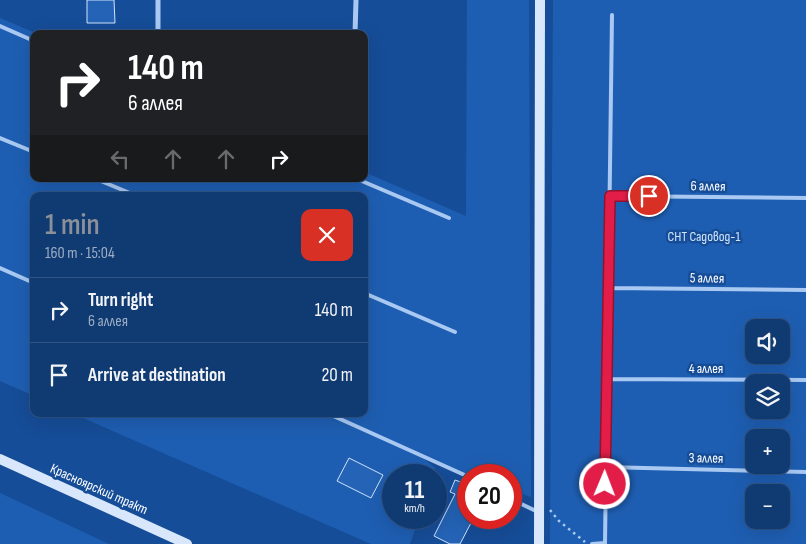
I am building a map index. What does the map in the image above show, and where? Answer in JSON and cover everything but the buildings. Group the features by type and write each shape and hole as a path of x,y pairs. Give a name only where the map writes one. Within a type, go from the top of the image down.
{"main road":[{"path":"539,544 540,0"},
{"name":"Красноярский тракт","path":"0,460 187,544"}],"street":[{"path":"158,0 158,30"},
{"path":"355,30 356,0"}],"lane":[{"path":"592,544 605,544 612,15"},
{"path":"0,26 30,38"},
{"path":"0,138 30,150"},
{"path":"103,182 127,192"},
{"path":"364,182 449,218"},
{"name":"6 аллея","path":"610,196 806,198"},
{"path":"0,268 30,281"},
{"name":"5 аллея","path":"608,288 806,290"},
{"path":"368,295 455,332"},
{"name":"4 аллея","path":"607,379 806,380"},
{"path":"336,417 457,472"},
{"name":"3 аллея","path":"605,467 806,472"},
{"path":"522,504 540,513"}],"path":[{"path":"540,498 559,521 588,544"}],"green space":[{"path":"467,0 529,0 531,497 522,494 522,464 457,464 457,473 447,468 447,464 437,464 423,458 430,464 382,464 382,529 415,529 410,544 371,544 81,417 368,417 368,192 30,192 30,394 0,381 0,18 30,31 30,182 368,182 368,174 466,216"},
{"name":"СНТ Садовод-1","path":"553,0 806,0 806,544 550,544"},
{"path":"0,493 109,544 0,544"}],"route":[{"path":"605,484 610,196 649,196"}]}
